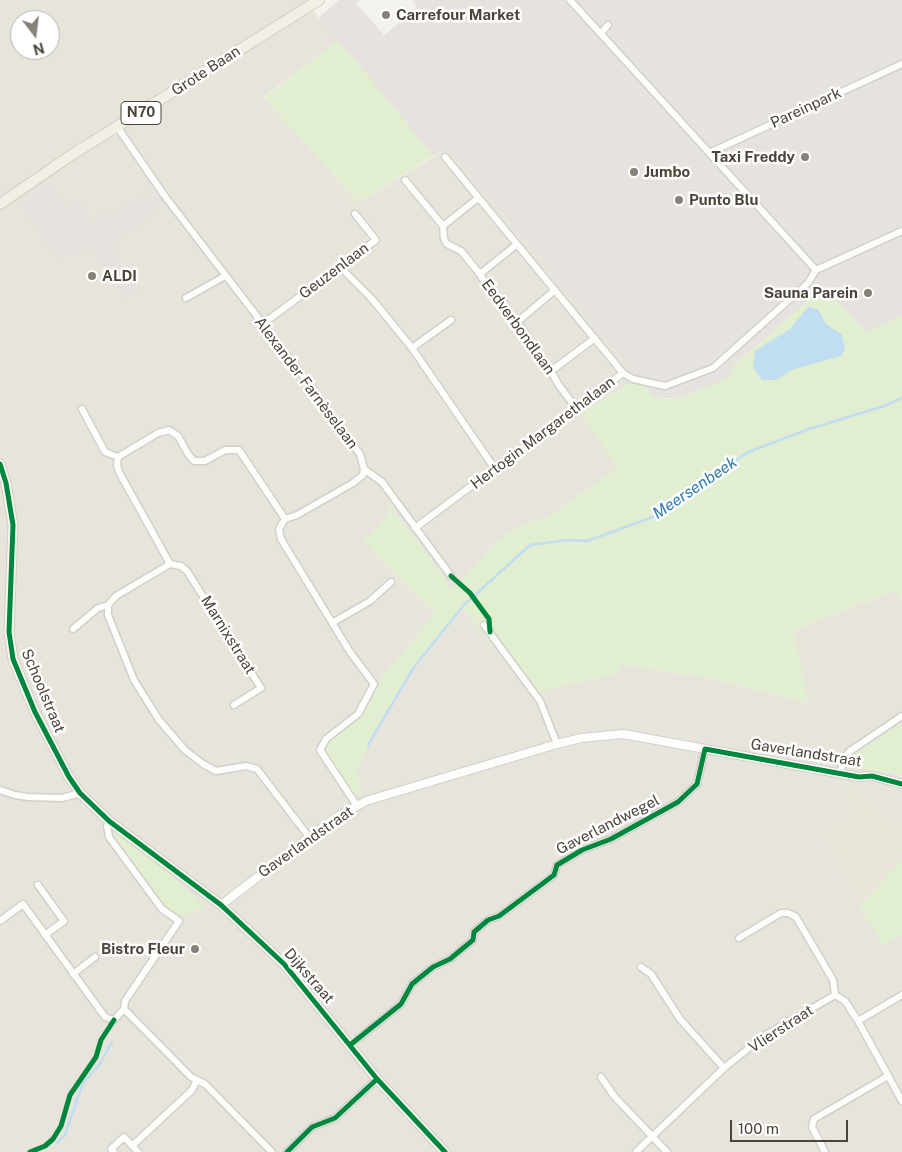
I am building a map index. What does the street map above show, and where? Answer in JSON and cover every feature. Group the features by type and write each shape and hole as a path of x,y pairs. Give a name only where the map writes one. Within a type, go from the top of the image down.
{"main road":[{"name":"N70","path":"285,20 308,0"},
{"name":"N70","path":"285,20 320,0"},
{"name":"Grote Baan","path":"1,201 285,20"},
{"name":"Schoolstraat","path":"0,464 6,483 13,525 9,632 13,659 35,712 59,759 80,793 109,821"},
{"name":"Dijkstraat","path":"109,821 221,905 284,964 377,1079 444,1152"}],"street":[{"path":"574,1 816,270 902,231"},
{"path":"601,33 608,25"},
{"name":"Pareinpark","path":"710,153 902,64"},
{"name":"Alexander Farnèselaan","path":"118,128 164,195 254,314 264,323 360,454 364,469 382,482 451,576"},
{"path":"445,157 623,372"},
{"name":"Eedverbondlaan","path":"405,180 443,226 444,239 447,244 461,251 480,274 488,291 503,301 516,323 530,340 542,362 551,370 558,384 576,408"},
{"path":"443,226 478,198"},
{"name":"Geuzenlaan","path":"264,323 376,240 355,214"},
{"path":"480,274 516,245"},
{"path":"340,267 378,306 412,348 495,469"},
{"name":"Hertogin Margarethalaan","path":"415,528 623,372 633,379 665,386 713,368 808,283 816,270"},
{"path":"186,298 225,276"},
{"path":"516,323 555,290"},
{"path":"412,348 451,320"},
{"path":"551,370 595,338"},
{"path":"82,410 105,452 118,457"},
{"path":"118,457 158,433 169,430 178,436 194,461 205,461 225,450 239,450 285,520"},
{"path":"73,628 98,608 108,605 116,596 170,564 119,472 117,466 118,457"},
{"path":"357,806 320,750 326,740 358,714 374,684 332,624 281,539 279,529 285,520 353,483 362,475 364,469"},
{"name":"Marnixstraat","path":"170,564 181,566 187,571 261,688 234,705"},
{"path":"332,624 370,601 391,582"},
{"path":"108,605 108,615 134,680 149,705 169,732 186,750 209,769 225,770 246,766 257,769 309,837"},
{"path":"484,625 540,701 557,744"},
{"path":"840,773 844,758 850,751 902,716"},
{"name":"Gaverlandstraat","path":"221,905 309,837 357,806 391,792 557,744 591,737 623,734 859,777 872,776 902,784"},
{"name":"Gaverlandwegel","path":"359,1038 401,1004 412,984 433,967 450,959 473,940 474,932 488,920 499,916 554,875 556,865 582,850 611,839 678,802 697,784 705,749"},
{"path":"0,790 28,797 62,798 80,793"},
{"path":"0,921 23,904 105,1017 114,1020 124,1008 125,1001 179,921 162,909 109,837 106,826 109,821"},
{"path":"38,885 64,921 45,935"},
{"path":"739,938 781,913 788,912 796,917 833,980 837,995 858,1021 888,1076 899,1090 902,1101"},
{"path":"73,974 95,957"},
{"path":"641,967 651,974 680,1019 724,1068"},
{"name":"Vlierstraat","path":"636,1152 724,1068 764,1036 837,995"},
{"path":"858,1021 902,995"},
{"path":"124,1008 191,1077 204,1084 272,1152"},
{"path":"825,1152 812,1127 814,1119 888,1076"},
{"path":"601,1077 614,1096 667,1152"},
{"path":"287,1152 312,1127 336,1118 377,1079"},
{"path":"132,1146 192,1090 197,1080"},
{"path":"114,1152 111,1149 124,1137 138,1152"}],"shaded area":[{"path":"0,0 307,0 318,18 339,40 264,97 358,203 448,148 638,377 618,468 547,518 532,521 515,529 496,542 453,590 388,503 388,515 365,542 436,614 384,675 364,713 327,744 356,795 362,793 356,773 368,746 413,670 463,608 531,694 621,665 710,678 808,703 793,630 895,591 902,601 902,1152 0,1152"},
{"path":"339,0 360,0 356,3 384,35 355,61 318,18"},
{"path":"412,0 902,0 902,316 865,332 824,287 735,365 726,379 680,399 654,397 448,148 433,156 355,61 417,7"},
{"path":"586,0 650,0 651,1 616,33"},
{"path":"621,66 694,146 678,161 648,128 619,155 582,112 545,145 535,135 604,74 608,78"},
{"path":"50,182 67,207 78,200 92,221 110,210 113,214 139,198 143,203 157,193 165,205 110,247 139,289 126,299 88,245 73,256 70,253 58,261 20,203"},
{"path":"842,782 859,784 902,825 902,859 860,907 818,831 845,817"}],"green space":[{"path":"339,40 433,156 358,203 264,98"},
{"path":"824,286 865,332 902,316 902,601 894,591 793,630 809,703 710,678 622,665 619,673 531,694 463,608 413,670 368,746 356,773 362,793 356,796 326,754 327,744 364,713 384,675 435,614 364,542 388,515 387,502 453,589 496,542 515,529 532,521 547,518 618,468 581,414 638,377 654,397 666,399 680,399 726,379 735,365"},
{"path":"902,723 902,775 848,767 852,755"},
{"path":"110,829 169,873 205,907 181,916 169,913 114,840"},
{"path":"902,859 902,935 883,946 860,907"}],"water":[{"path":"808,307 818,309 826,324 842,335 845,349 841,356 794,369 776,380 762,380 753,367 755,351 790,329"}],"waterway":[{"name":"Meersenbeek","path":"368,745 414,667 463,606 530,545 568,540 587,541 661,514 746,453 806,430 884,406 902,398"},
{"name":"Meersenbeek","path":"57,1143 65,1135 83,1083 99,1065 112,1042"}],"cycle path":[{"path":"0,464 6,483 13,525 9,632 13,659 35,712 69,777 80,793 109,821 221,905 284,964 377,1079 445,1152"},
{"path":"451,576 470,593 489,619 490,632"},
{"path":"350,1045 401,1004 412,984 433,967 450,959 473,940 474,932 488,920 499,916 554,875 557,865 582,850 611,839 678,802 697,784 705,749 859,777 872,776 902,784"},
{"path":"30,1152 45,1146 53,1139 61,1126 70,1095 96,1057 101,1040 114,1020"},
{"path":"287,1152 312,1127 335,1118 377,1079"}],"place":[{"name":"Carrefour Market","path":"386,15"},
{"name":"Taxi Freddy","path":"805,157"},
{"name":"Jumbo","path":"634,172"},
{"name":"Punto Blu","path":"679,200"},
{"name":"ALDI","path":"92,276"},
{"name":"Sauna Parein","path":"868,293"},
{"name":"Bistro Fleur","path":"195,949"}]}
